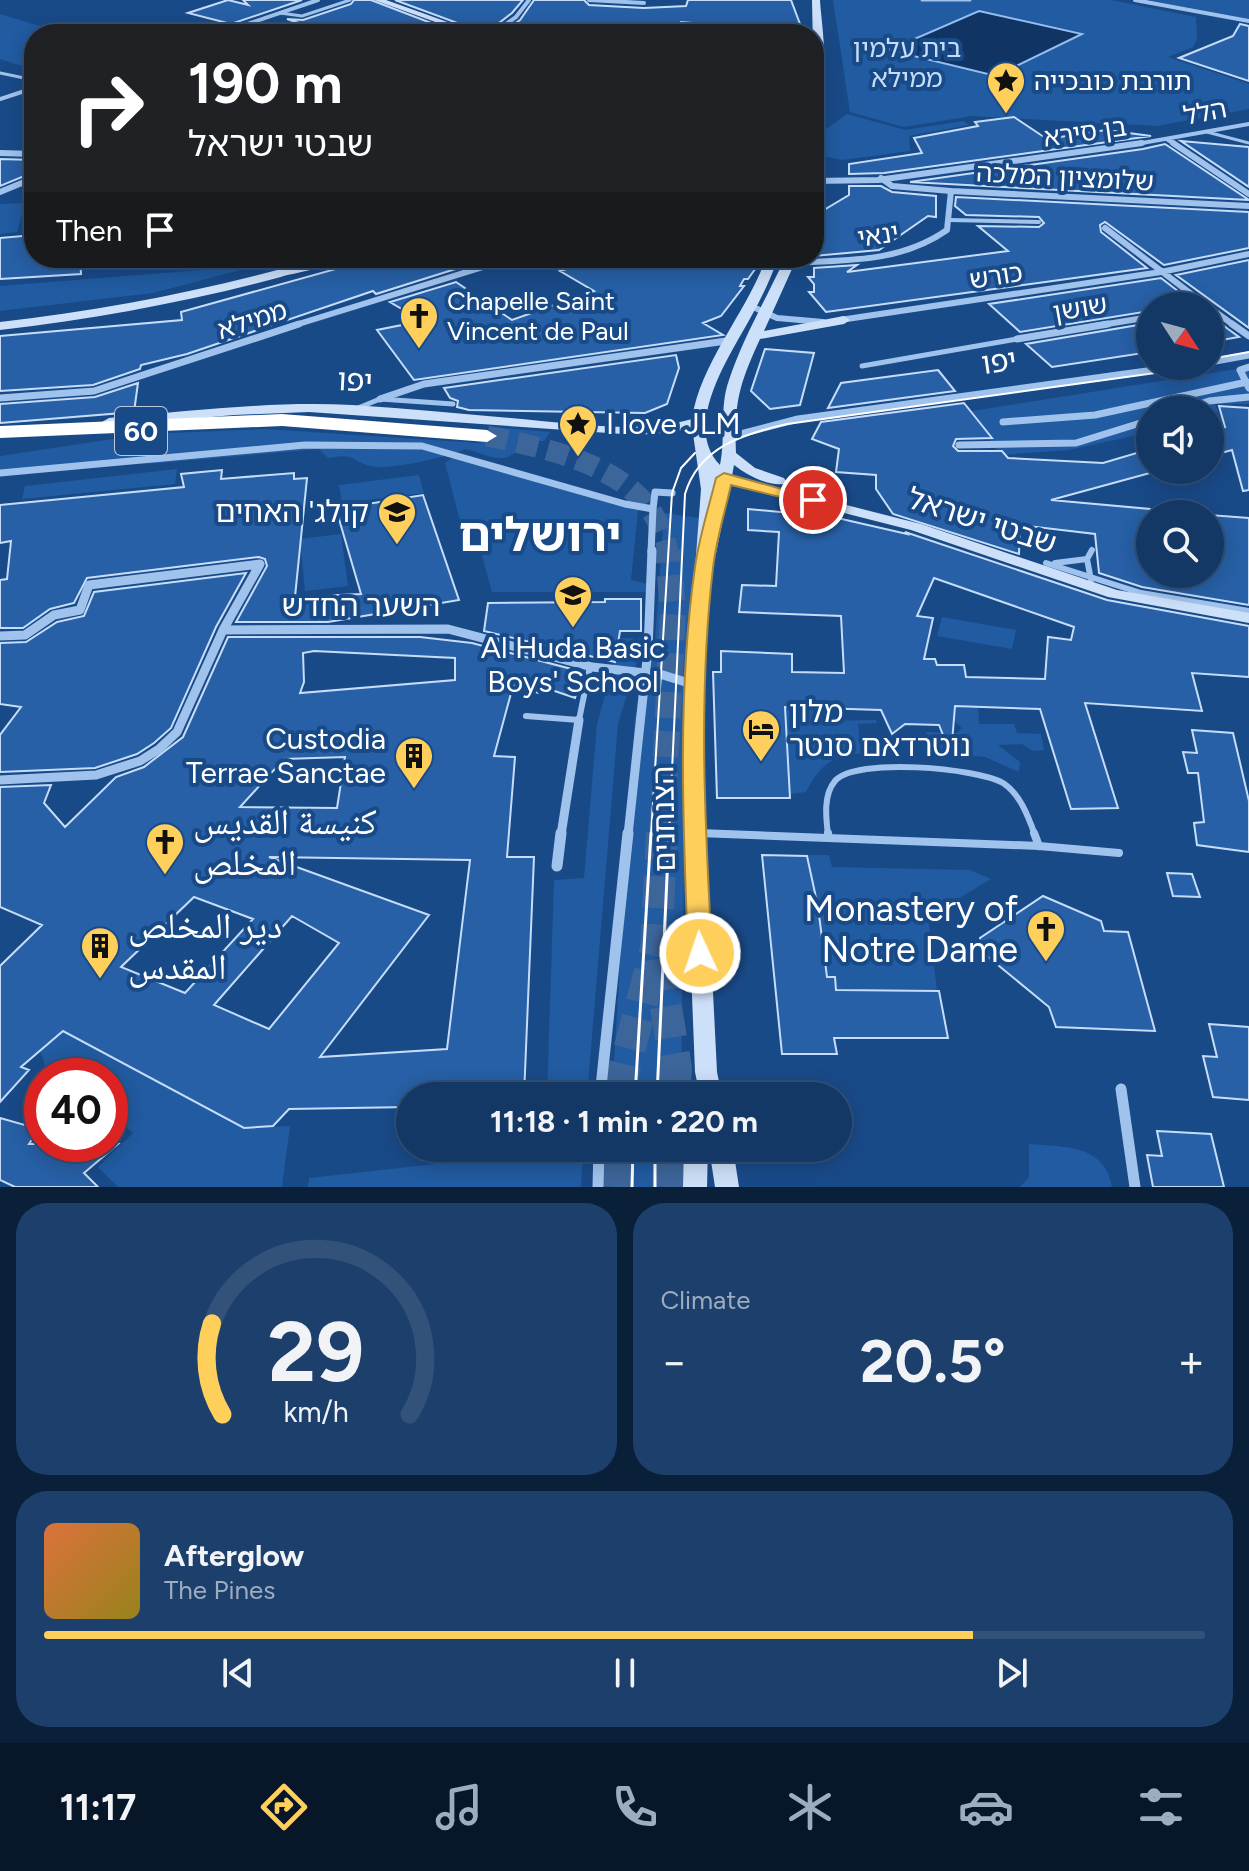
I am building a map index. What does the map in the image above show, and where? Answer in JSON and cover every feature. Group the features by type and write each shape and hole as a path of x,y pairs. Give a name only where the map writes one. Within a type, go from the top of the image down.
{"highway":[{"name":"יפו","path":"2,435 282,420 487,436"}],"street":[{"path":"248,24 320,0"},
{"path":"378,0 448,24"},
{"path":"506,24 529,0"},
{"path":"589,0 644,3"},
{"path":"816,0 817,24"},
{"path":"1135,0 1249,21"},
{"path":"0,99 24,91"},
{"name":"הלל","path":"1168,140 1249,124"},
{"name":"בן סירא","path":"824,181 881,178 1168,140 1239,190 1249,192"},
{"path":"0,153 24,154"},
{"name":"שלומציון המלכה","path":"881,178 892,186 951,191 1249,206"},
{"path":"0,192 24,182"},
{"path":"950,220 951,191"},
{"name":"ינאי","path":"824,263 919,248 947,230 950,220"},
{"path":"1105,228 1188,292"},
{"name":"כורש","path":"751,306 765,314 796,321 844,320 1161,272 1249,254"},
{"path":"0,315 159,295 261,268"},
{"path":"0,326 94,315 174,301 298,268"},
{"name":"ממילא","path":"0,398 106,387 157,368 480,268"},
{"path":"699,421 706,393 768,268"},
{"name":"הצנחנים","path":"704,566 729,454 730,396 753,337 786,268"},
{"path":"1224,318 1249,336"},
{"name":"שושן","path":"1017,339 1136,319"},
{"path":"753,337 844,320"},
{"path":"380,399 424,384 734,340"},
{"path":"1224,359 1249,355"},
{"path":"1003,422 1095,415 1248,385 1240,370 1249,367"},
{"name":"יפו","path":"729,437 783,421 1136,372"},
{"path":"1224,400 1249,397"},
{"name":"יפו","path":"2,435 239,409 354,410 629,430 665,429 699,421"},
{"name":"הצנחנים","path":"699,421 708,483 702,530 704,566 696,685 694,833 708,1082"},
{"path":"959,445 1076,443 1136,424"},
{"path":"0,473 305,445 422,446 653,509"},
{"name":"שבטי ישראל","path":"729,454 750,471 767,478 904,515 1046,563"},
{"path":"705,458 724,478"},
{"name":"שבטי ישראל","path":"724,478 916,527 1159,605 1249,618"},
{"path":"602,1082 646,672 655,492 672,493"},
{"path":"0,636 25,635 54,615 80,610 89,585 260,564 223,630 177,732 167,744 120,772 59,779 0,780"},
{"name":"השער החדש","path":"223,630 448,629 590,666 646,672 696,685"},
{"path":"557,866 569,766 579,720"},
{"name":"הצנחנים","path":"704,1082 706,1072"},
{"path":"1121,1089 1135,1187"},
{"path":"598,1187 599,1162"},
{"path":"695,1187 696,1162"},
{"path":"723,1162 727,1187"}],"lane":[{"path":"320,0 333,4"},
{"path":"280,13 302,16 350,0"},
{"path":"922,0 970,0"},
{"path":"0,73 24,78"},
{"path":"1207,132 1249,143"},
{"path":"950,220 1039,222"},
{"path":"862,366 1017,339"},
{"path":"354,410 380,399 453,404"},
{"path":"1092,550 1087,559 1093,583"},
{"path":"1046,563 1066,564 1087,559"},
{"name":"שבטי ישראל","path":"1046,563 1093,583 1249,611"},
{"path":"526,716 579,720 590,666"},
{"path":"829,838 826,819 829,795 837,779 848,772 860,770 922,770 976,774 1002,782 1017,795 1039,846"},
{"path":"694,833 1039,846 1119,853"}],"green space":[{"name":"בית עלמין ממילא","path":"833,0 1111,0 1196,17 1197,39 1193,47 1168,57 1249,84 1249,109 1157,126 972,116 904,127 850,112"},
{"path":"1148,0 1249,0 1249,19"},
{"path":"0,14 33,24 24,24 24,67 0,59"},
{"path":"847,114 905,130 964,121 969,125 909,136 910,151 842,160 824,156 824,131"},
{"path":"24,203 17,232 0,234 0,204"},
{"path":"249,268 153,293 0,311 0,286"},
{"path":"1249,367 1249,404 1224,404 1224,396 1136,396 1136,435 1069,450 1000,455 972,411 1167,380 1224,380 1224,371"},
{"path":"494,427 550,432 544,441 528,441 506,457 493,457 465,449 389,467 370,466 348,456 328,458 319,449 160,463 0,470 0,456 146,434 265,429 478,443 490,440"},
{"path":"454,457 638,510 631,580 648,584 646,592 492,592 473,522 460,521 445,463"},
{"path":"177,469 175,484 22,499 25,486"},
{"path":"419,475 424,493 342,503 339,485"},
{"path":"664,513 699,518 686,717 681,1082 613,1082 635,717 654,654"},
{"path":"341,534 348,586 305,591 300,539"},
{"path":"942,617 1016,630 1012,649 937,636"},
{"path":"621,638 644,639 618,724 588,1082 547,1082 554,880 584,878 597,724"},
{"path":"938,706 978,707 979,724 1014,724 1017,733 1041,734 1044,750 1033,751 1022,744 998,745 1020,762 1019,772 985,757 929,751 926,732 957,733 962,728"},
{"path":"785,707 820,708 822,721 876,720 877,723 858,724 860,744 901,750 894,754 842,756 823,768 806,792 790,794"},
{"path":"807,855 829,855 832,867 970,870 991,879 928,917 937,991 863,990 838,1008 835,978 827,977 818,908 768,908 812,889"},
{"path":"63,1031 113,1058 42,1058 40,1050"},
{"path":"128,1066 244,1128 290,1126 282,1187 118,1187 98,1167 103,1162 128,1162 128,1138 133,1133 128,1129"},
{"path":"1029,1144 1081,1150 1092,1155 1108,1173 1112,1187 1020,1187 1029,1177"},
{"path":"454,1162 582,1162 581,1187 308,1187 309,1178"},
{"path":"611,1162 679,1162 678,1187 610,1187"}],"shaded area":[{"path":"979,11 1082,34 996,76 889,50"}],"building":[{"path":"228,0 248,5 243,0 302,0 231,24 188,13"},
{"path":"354,0 371,0 434,24 302,24 287,19 303,20 351,4"},
{"path":"395,0 523,0 498,24 460,24"},
{"path":"534,0 584,0 589,5 644,8 686,6 688,0 791,0 800,24 514,24"},
{"path":"1240,24 1249,26 1249,81 1179,58 1233,36"},
{"path":"1014,117 1047,139 1106,130 1151,136 884,173 849,174 849,164 922,153 914,138 978,126 975,122"},
{"path":"1181,141 1249,147 1249,187"},
{"path":"1165,144 1249,200 910,182 1143,149"},
{"path":"0,159 24,160 24,176 0,186"},
{"path":"849,186 881,186 892,192 936,196 936,217 928,216 879,250 824,255 824,210 849,195"},
{"path":"956,197 1249,212 1249,248 1164,265 1105,222 1100,225 1101,232 1147,268 826,312 809,292 814,292 814,284 808,277 814,277 814,268 857,265 847,272 1008,251 978,226 1039,227 1044,223 1039,217 966,215 955,206"},
{"path":"24,236 24,268 81,268 81,274 0,279 0,238"},
{"path":"1249,260 1249,328 1224,310 1224,292 1199,292 1176,275"},
{"path":"339,268 459,268 376,294 373,291 187,354 141,365 140,369 93,385 0,391 0,336 182,320 181,312"},
{"path":"569,268 756,268 748,279 744,279 740,286 744,286 721,316 703,323 723,335 414,380 377,330 422,321 390,302 456,282 512,320 594,291 560,271"},
{"path":"1161,278 1179,292 1136,292 1136,313 1020,332 989,304"},
{"path":"1136,325 1136,354 1052,367 1026,344"},
{"path":"1224,326 1228,329 1239,337 1224,340"},
{"path":"765,349 814,353 800,405 770,409 751,391"},
{"path":"676,355 679,368 667,404 645,413 469,410 457,407 458,401 450,398 444,388"},
{"path":"938,370 955,391 828,408 841,383"},
{"path":"138,383 134,412 0,423 0,404 95,397"},
{"path":"964,403 992,438 956,439 953,446 958,451 1002,451 1008,458 1103,463 1136,453 1136,477 1051,500 1136,508 1136,585 1099,573 1095,534 1020,525 1019,554 893,514 876,489 876,475 836,472 839,449 812,439 821,422"},
{"path":"1224,406 1249,408 1249,490 1243,491 1232,450 1224,452"},
{"path":"222,470 221,479 294,473 294,479 307,478 295,597 361,594 336,509 423,495 459,600 328,622 236,622 267,566 265,559 259,557 87,578 74,603 50,609 23,628 0,628 0,580 7,579 11,541 0,543 0,505 184,487 181,474"},
{"path":"748,509 833,517 907,534 905,532 1107,600 1249,626 1249,677 1192,673 1202,711 1085,703 1118,808 1071,809 1040,709 955,706 951,755 939,725 905,724 892,734 881,710 785,707 790,798 717,798 713,672 721,672 721,651 792,654 792,672 844,673 841,616 739,612 742,585 776,586 779,532 748,530","holes":["934,578 1074,627 1071,640 1048,637 1045,679 966,677 964,665 937,665 935,659 924,659 933,618 917,616"]},
{"path":"1224,516 1249,518 1249,605 1148,588 1224,588"},
{"path":"246,573 216,627 171,728 154,743 137,754 95,768 0,772 0,735 21,707 0,704 0,643 26,642 57,622 84,616 94,592"},
{"path":"605,599 641,599 641,631 620,631 615,662 484,631 488,603 605,602"},
{"path":"228,637 420,637 472,643 583,672 575,698 543,687 539,693 513,686 494,756 515,757 507,857 534,857 525,1082 396,1082 396,1107 289,1109 273,1126 244,1128 128,1066 128,1058 113,1058 63,1031 32,1058 24,1058 21,1067 24,1068 24,1076 0,1102 0,966 42,925 0,907 0,787 51,785 44,803 65,827 116,777 144,767 183,737","holes":["303,653 455,658 455,680 300,693 304,682","345,757 337,808 240,807 284,759","269,857 470,860 447,1049 320,1057 429,915","194,897 253,919 185,993 121,967","292,916 339,943 269,1029 214,1005"]},
{"path":"1192,730 1233,733 1249,801 1249,852 1197,845 1194,823 1204,822 1198,773 1188,773 1183,752 1197,753"},
{"path":"762,855 807,856 818,907 827,977 835,977 836,990 939,991 948,1038 834,1038 837,1054 782,1054"},
{"path":"1167,873 1192,874 1200,897 1173,896"},
{"path":"1043,896 1101,921 1104,931 1128,932 1155,1031 1056,1027 1049,1007 982,952 980,938"},
{"path":"1209,1024 1249,1027 1249,1100 1213,1097 1203,1056 1217,1057"},
{"path":"0,1118 24,1125 24,1162 97,1162 84,1173 98,1187 15,1187 0,1180"},
{"path":"1157,1131 1211,1134 1224,1187 1153,1187 1147,1155 1162,1156"}],"tunnel":[{"path":"487,436 571,457 598,468 622,483 643,501 659,524 668,552"},
{"path":"662,835 673,611 668,550"},
{"path":"623,1082 656,948 662,833"},
{"path":"658,959 676,1068 675,1082"},
{"path":"616,1187 617,1162"},
{"path":"668,1187 669,1162"}],"tram line":[{"path":"1224,356 1249,352"},
{"path":"669,835 685,494 692,478 712,454 739,438 787,424 1136,376"},
{"path":"651,835 672,493 681,468 695,453"},
{"path":"636,1082 651,833"},
{"path":"658,1082 669,833"},
{"path":"632,1187 633,1162"},
{"path":"655,1162 655,1187"}],"place":[{"name":"תורבת כובכייה","path":"1006,115"},
{"name":"Chapelle Saint Vincent de Paul","path":"419,350"},
{"name":"I love JLM","path":"578,458"},
{"name":"קולג' האחים","path":"397,546"},
{"name":"Al Huda Basic Boys' School","path":"573,629"},
{"name":"מלון נוטרדאם סנטר","path":"761,763"},
{"name":"Custodia Terrae Sanctae","path":"414,790"},
{"name":"كنيسة القديس المخلص","path":"165,876"},
{"name":"Monastery of Notre Dame","path":"1046,963"},
{"name":"دير المخلص المقدس","path":"100,980"}],"district":[{"name":"ירושלים","path":"540,535"}],"route":[{"path":"700,953 694,833 697,655 704,566 718,517 724,478 813,500"}]}
